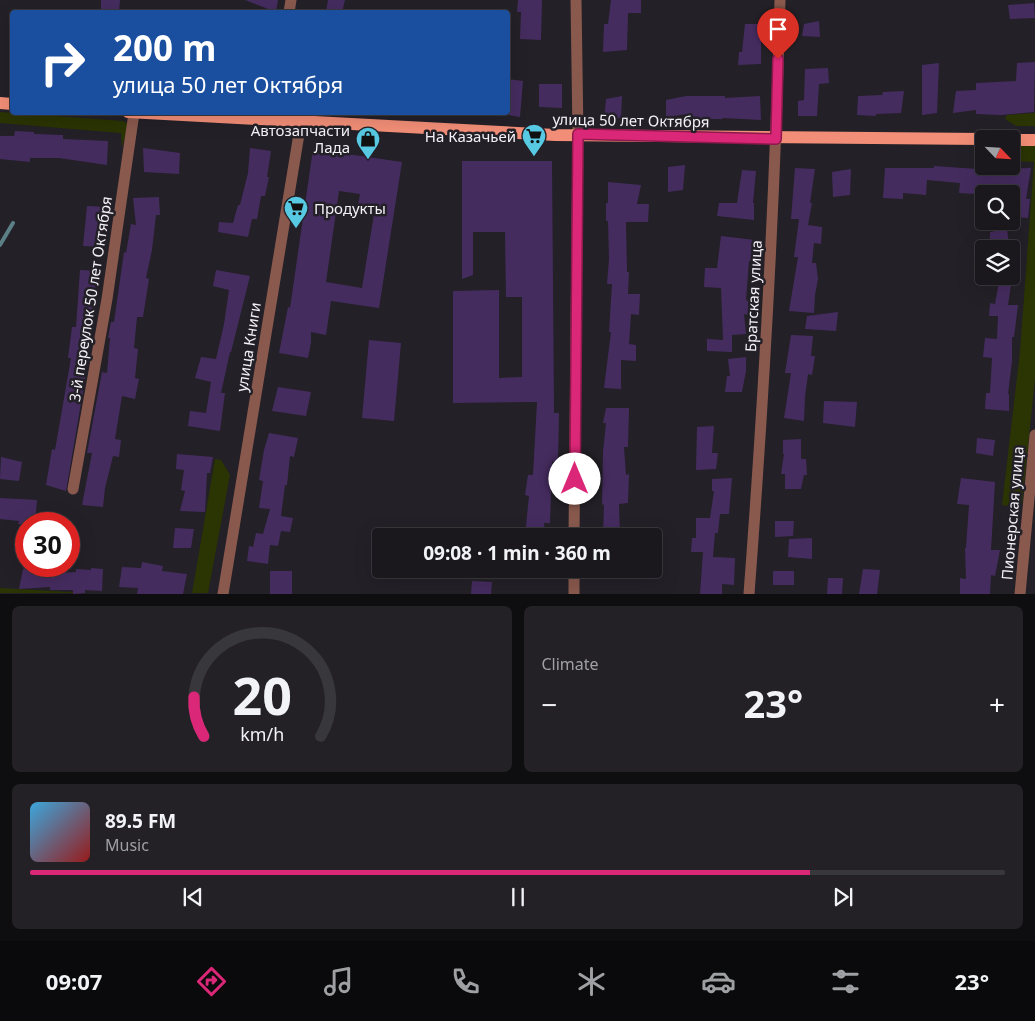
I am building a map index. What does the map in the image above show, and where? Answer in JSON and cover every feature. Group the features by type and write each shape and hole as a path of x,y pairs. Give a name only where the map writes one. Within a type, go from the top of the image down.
{"main road":[{"name":"улица 50 лет Октября","path":"171,115 555,135 776,139 975,139"},
{"path":"1020,140 1035,140"}],"street":[{"path":"574,528 578,134 576,0"},
{"name":"Братская улица","path":"748,594 762,416 776,139 780,0"},
{"name":"3-й переулок 50 лет Октября","path":"73,489 107,298 134,115"},
{"path":"291,115 301,122"},
{"name":"улица Книги","path":"223,594 301,122"},
{"name":"Пионерская улица","path":"1020,594 1032,510 1035,435"},
{"path":"574,578 574,594"}],"green space":[{"path":"0,112 10,113 10,115 41,115 123,121 128,124 128,127 122,147 121,133 0,123"},
{"path":"1035,113 1035,126 1016,126 1005,119 1007,115"},
{"path":"1020,146 1035,146 1035,379 1022,503 1018,507 1002,505 1020,351 1034,162 1020,161"},
{"path":"215,459 221,460 230,475 208,593 192,593"},
{"path":"0,588 86,593 0,593"}],"building":[{"path":"101,0 120,0 119,10 101,10"},
{"path":"245,0 278,0 276,10 271,10"},
{"path":"328,0 345,0 342,10 326,10"},
{"path":"518,0 542,0 541,40 520,39 521,12 517,12"},
{"path":"611,0 641,0 641,13 628,13 627,50 603,52 604,24 608,24"},
{"path":"1034,3 1035,18 1010,19 1008,5"},
{"path":"819,21 820,37 802,36 804,24"},
{"path":"745,24 761,24 761,64 738,65 739,52 742,52"},
{"path":"1035,62 1034,112 1001,115 976,114 976,110 953,113 956,91 976,90 976,83 1016,81 1017,63"},
{"path":"939,63 937,113 922,115 922,65"},
{"path":"828,68 829,83 819,84 817,116 798,116 798,101 804,100 805,69"},
{"path":"510,79 523,81 520,117 508,115 510,115"},
{"path":"539,84 562,84 562,108 539,107"},
{"path":"904,91 901,113 876,114 876,116 857,115 858,96 882,95 883,92"},
{"path":"622,96 621,118 604,120 606,99"},
{"path":"686,96 725,96 725,98 760,96 761,120 687,119 687,114 666,117 666,100"},
{"path":"15,131 63,135 63,139 108,141 107,165 59,158 30,158 30,162 0,159 0,136 14,136"},
{"path":"143,148 180,153 179,174 144,172"},
{"path":"250,148 271,151 267,177 269,177 265,196 261,196 257,219 252,219 248,237 218,232 219,222 233,223 238,205 240,205 248,173"},
{"path":"313,149 402,162 379,308 331,301 326,335 311,332 308,358 279,353 288,307 290,308","holes":["339,191 360,194 358,205 375,208 362,288 326,282"]},
{"path":"462,161 552,161 554,413 559,413 558,462 552,462 550,523 544,523 544,528 526,528 529,496 525,495 528,475 533,475 537,402 453,403 453,291 499,290 499,378 522,377 522,297 506,297 505,232 473,232 473,275 462,279"},
{"path":"685,165 683,190 668,192 668,167"},
{"path":"934,166 975,169 975,175 1020,175 1020,168 1031,168 1026,199 1030,199 1028,218 1020,218 1020,185 975,185 975,194 959,193 960,183 927,180 926,195 903,193 903,199 883,198 885,168 934,168"},
{"path":"795,168 815,169 808,225 822,227 821,244 814,243 812,263 816,263 818,279 814,313 789,311 798,257 794,257 799,219 791,219"},
{"path":"851,169 850,195 833,197 832,172"},
{"path":"742,170 756,171 753,203 754,220 717,216 719,203 737,203"},
{"path":"608,182 641,185 637,204 649,204 648,222 626,222 627,272 629,272 628,294 640,294 639,315 631,314 629,344 636,345 636,361 621,360 621,389 604,388 611,332 609,332 612,284 607,284 609,259 606,203 608,203"},
{"path":"159,197 160,215 156,215 152,250 146,278 149,279 143,317 137,317 134,348 138,349 135,378 139,379 135,399 122,396 115,439 121,440 119,457 113,456 105,488 103,507 82,505 92,453 87,453 102,372 107,373 110,338 108,338 111,322 114,322 124,252 126,253 131,224 136,225 133,198"},
{"path":"87,206 105,207 100,247 83,246"},
{"path":"1007,230 1008,240 990,240 990,232"},
{"path":"721,236 755,240 753,261 749,261 746,300 748,301 748,315 744,314 746,334 732,335 732,352 707,351 707,339 723,340 721,288 704,287 705,268 717,268"},
{"path":"80,270 98,271 88,362 66,491 46,485 52,449 55,450 71,358 68,358 72,327 76,327"},
{"path":"216,270 250,276 221,393 225,393 220,431 188,426 190,411 206,413 211,382 195,378 201,357 216,359 224,324 229,290 213,286"},
{"path":"998,285 1011,285 1008,305 1018,305 1014,337 1012,337 1012,361 1008,394 1009,411 985,409 986,393 990,393 992,358 983,357 985,338 997,339 998,316 989,316 990,303 995,304"},
{"path":"838,312 836,331 805,329 807,316"},
{"path":"791,335 813,336 811,356 815,356 812,375 808,374 804,421 784,418 791,373 785,373"},
{"path":"369,340 401,343 394,421 362,418"},
{"path":"746,357 746,371 742,392 725,392 727,376 730,376 728,359"},
{"path":"278,387 311,392 306,416 272,411"},
{"path":"824,401 857,402 855,427 823,423"},
{"path":"606,408 629,408 628,447 624,447 626,475 629,474 628,503 619,504 620,528 603,528 603,452 606,423 603,423"},
{"path":"714,426 712,453 718,453 716,469 696,470 697,427"},
{"path":"269,433 298,438 294,457 290,456 281,516 293,518 290,532 281,531 278,546 270,545 268,564 247,561 249,546 253,547 256,533 263,534 270,509 259,508 263,481 259,480"},
{"path":"977,438 995,440 993,456 976,453"},
{"path":"801,439 801,459 806,459 807,475 804,475 801,489 785,489 785,474 781,474 784,454 783,440"},
{"path":"177,454 213,457 210,473 207,473 205,512 180,511 185,491 181,490 184,470 176,469"},
{"path":"1,457 22,462 19,481 0,479"},
{"path":"732,478 729,514 720,514 718,533 715,533 713,557 735,558 734,585 722,584 722,594 700,594 703,552 691,552 692,538 696,538 696,518 710,518 714,491 712,491 712,479"},
{"path":"961,478 995,482 991,550 1000,550 995,576 991,575 990,594 960,594 960,578 966,579 965,548 969,505 957,504"},
{"path":"0,498 37,500 36,512 15,512 15,521 0,519"},
{"path":"775,521 794,521 793,536 775,537"},
{"path":"175,528 194,529 191,548 173,548"},
{"path":"812,538 812,559 788,557 789,539"},
{"path":"142,562 163,566 162,571 187,574 183,594 137,594 138,588 119,587 122,567 141,568"},
{"path":"80,569 103,569 102,591 85,590 85,593 73,594 73,590 50,590 50,587 19,589 21,577 80,577"},
{"path":"863,569 880,570 877,594 859,594"},
{"path":"270,571 292,571 292,594 270,594"},
{"path":"773,571 794,571 794,585 773,585"},
{"path":"828,578 843,578 842,594 827,594"},
{"path":"472,581 492,582 491,594 471,594"}],"waterway":[{"path":"0,245 13,223"}],"place":[{"name":"На Казачьей","path":"534,157"},
{"name":"Автозапчасти Лада","path":"368,160"},
{"name":"Продукты","path":"296,229"}],"route":[{"path":"575,479 578,134 776,139 778,59"}]}
